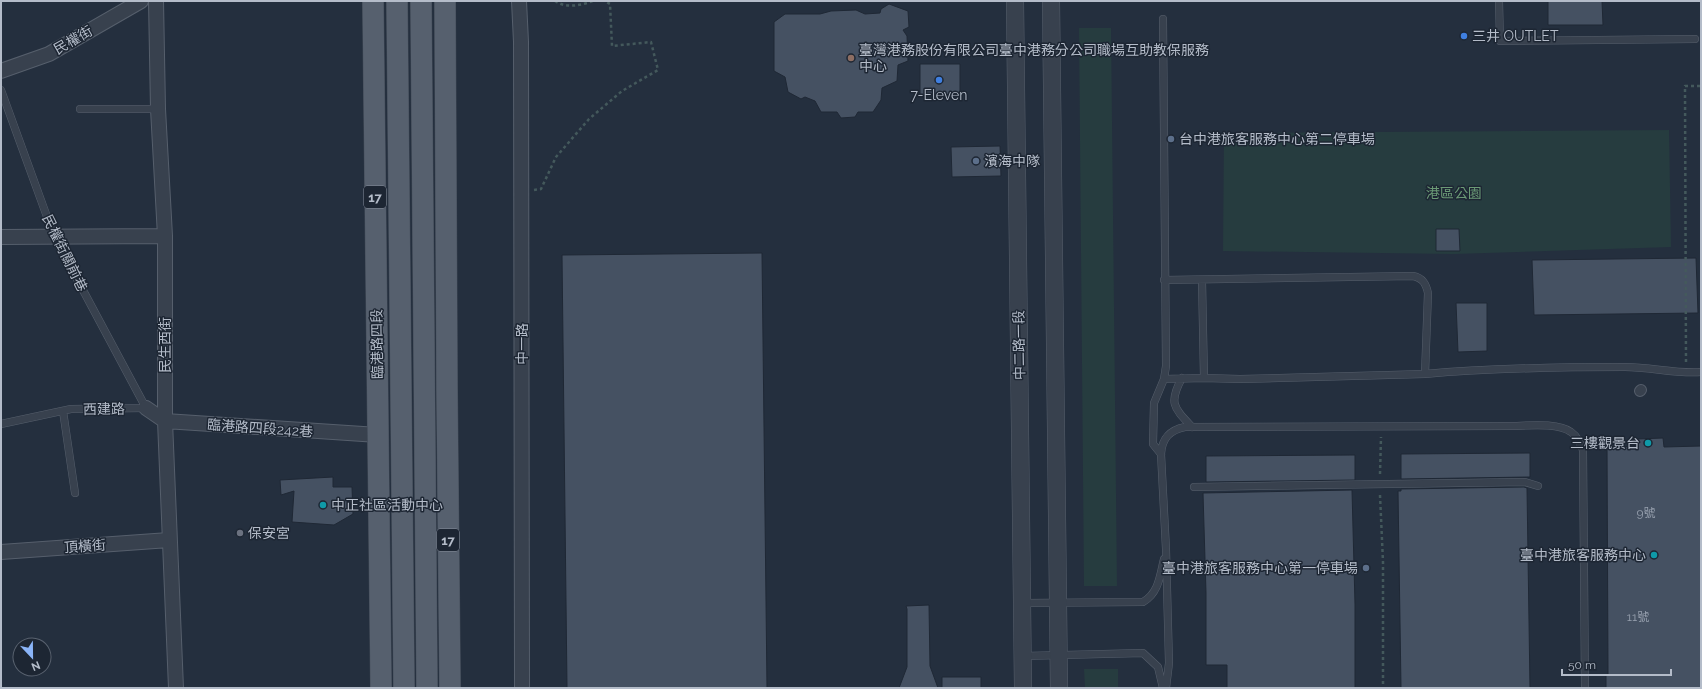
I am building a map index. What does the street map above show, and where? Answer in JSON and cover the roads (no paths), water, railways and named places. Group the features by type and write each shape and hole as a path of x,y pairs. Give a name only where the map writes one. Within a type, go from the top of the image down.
{"main road":[{"name":"臨港路四段","path":"372,1 381,688"},
{"name":"臨港路四段","path":"397,1 404,688"},
{"name":"17","path":"421,1 427,688"},
{"name":"17","path":"445,1 450,688"}],"street":[{"name":"民權街","path":"1,71 49,54 141,1"},
{"name":"民生西街","path":"156,1 158,109 165,236 165,421 176,688"},
{"name":"中一路","path":"519,1 521,42 522,688"},
{"name":"中二路一段","path":"1015,1 1023,688"},
{"path":"1051,1 1059,688"},
{"path":"1,237 165,236"},
{"path":"146,408 165,421"},
{"name":"臨港路四段242巷","path":"165,421 378,435"},
{"name":"頂橫街","path":"2,554 169,540"}],"lane":[{"path":"1499,1 1500,41 1695,39"},
{"path":"1161,454 1153,444 1154,403 1164,379 1166,366 1164,280 1163,19"},
{"name":"民權街關前巷","path":"1,90 54,236 146,408"},
{"path":"80,109 158,109"},
{"path":"1164,280 1413,276 1419,278 1424,281 1428,293 1425,374"},
{"path":"1202,280 1204,378"},
{"path":"1164,379 1240,379 1425,374 1467,370 1628,367 1686,373 1701,372"},
{"path":"1182,378 1174,393 1174,403 1180,415 1192,427"},
{"name":"西建路","path":"1,424 71,409 146,408"},
{"name":"西建路","path":"63,411 74,493"},
{"path":"1164,688 1169,663 1166,549 1161,454 1162,447 1168,434 1179,428 1192,427 1556,426 1564,428 1577,438 1583,450 1585,688"},
{"path":"1194,487 1526,482 1538,486"},
{"path":"1022,603 1143,602 1153,595 1156,589 1166,549"},
{"path":"1023,656 1143,653 1158,667 1164,688"}],"place":[{"name":"三井 OUTLET","path":"1464,36"},
{"name":"臺灣港務股份有限公司臺中港務分公司職場互助教保服務 中心","path":"851,58"},
{"name":"7-Eleven","path":"939,80"},
{"name":"台中港旅客服務中心第二停車場","path":"1171,139"},
{"name":"濱海中隊","path":"976,161"},
{"name":"三樓觀景台","path":"1648,443"},
{"name":"中正社區活動中心","path":"323,505"},
{"name":"保安宮","path":"240,533"},
{"name":"臺中港旅客服務中心","path":"1654,555"},
{"name":"臺中港旅客服務中心第一停車場","path":"1366,568"}],"park label":[{"name":"港區公園","path":"1454,193"}]}
